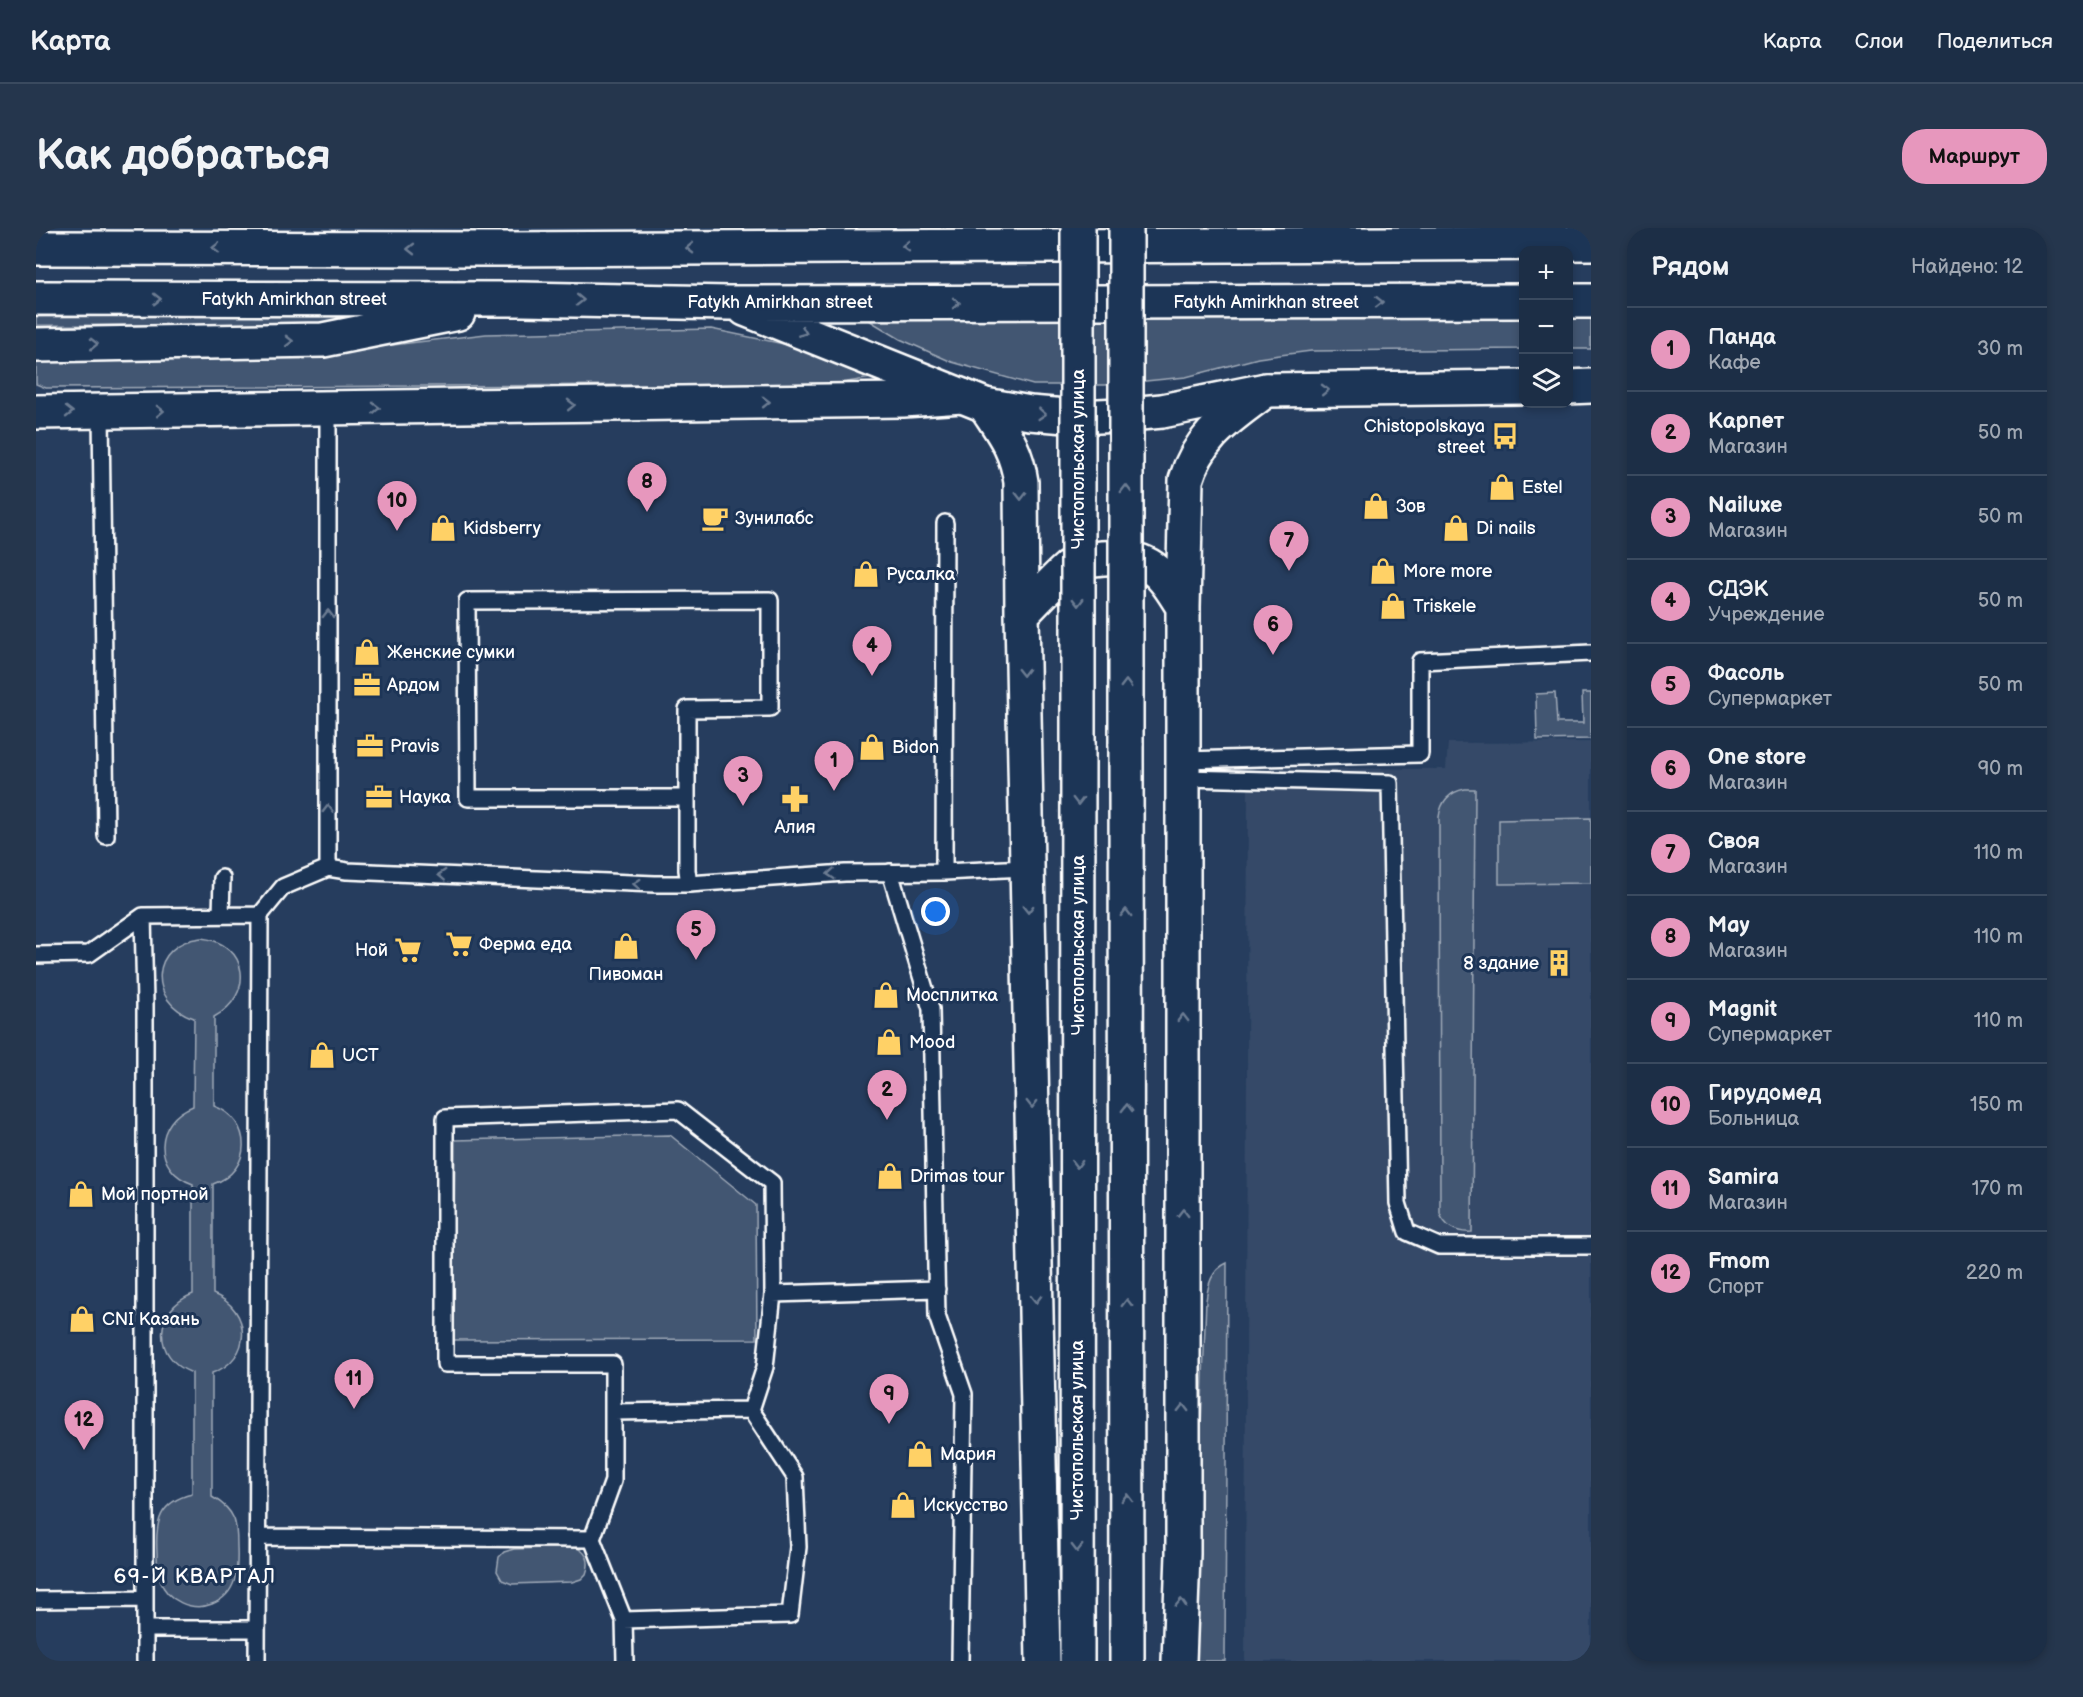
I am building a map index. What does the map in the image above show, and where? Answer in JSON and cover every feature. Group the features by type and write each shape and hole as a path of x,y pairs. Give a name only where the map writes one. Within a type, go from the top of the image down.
{"main road":[{"path":"435,228 495,249"},
{"path":"730,247 772,228"},
{"name":"Чистопольская улица","path":"1077,1661 1078,228"},
{"path":"1126,228 1128,1661"},
{"path":"36,248 495,249 1591,243"},
{"name":"Fatykh Amirkhan street","path":"36,298 729,303 1519,301"},
{"path":"36,345 323,340 522,300"},
{"path":"1573,301 1591,301"},
{"path":"729,303 973,400 1030,413 1078,417 1119,416 1162,411 1266,390 1519,387"},
{"path":"1573,387 1591,387"},
{"path":"1179,1661 1183,1554 1183,607 1186,480 1192,461 1216,429 1266,390"},
{"path":"36,412 973,400 1012,446 1018,462 1021,482 1043,1661"},
{"path":"1022,614 1070,567 1090,559 1113,557 1133,558 1153,567 1166,580 1183,607"}],"lane":[{"path":"328,409 328,868"},
{"path":"101,412 106,836"},
{"path":"944,872 945,523"},
{"path":"687,798 468,798 467,601 770,600 770,708 687,709 687,798 687,870 689,884"},
{"path":"1183,769 1420,754 1420,661 1591,653"},
{"path":"1183,769 1390,783 1398,1203 1407,1232 1439,1246 1591,1245"},
{"path":"257,1661 260,915 283,888 328,868 347,871 689,884 845,873 1027,868"},
{"path":"890,872 931,1010 937,1316 964,1395 960,1661"},
{"path":"221,915 222,878"},
{"path":"36,954 89,954 143,916 260,915"},
{"path":"143,916 145,1661"},
{"path":"625,1661 624,1620 592,1539 613,1481 613,1364 445,1364 445,1118 678,1110 772,1184 773,1294 765,1367 751,1410"},
{"path":"773,1294 937,1289"},
{"path":"613,1412 751,1410"},
{"path":"624,1620 790,1615 798,1547 795,1477 751,1410"},
{"path":"257,1537 592,1539"},
{"path":"36,1600 145,1599"},
{"path":"145,1629 258,1629"}],"shaded area":[{"path":"857,313 1519,314 1519,349 1311,351 1258,358 1186,377 1105,385 1033,385 952,362 900,339"},
{"path":"353,314 316,326 36,325 36,317"},
{"path":"1573,314 1591,314 1591,349 1573,349"},
{"path":"711,329 798,347 878,377 835,384 46,388 36,384 36,358 316,354 486,334"},
{"path":"1555,693 1557,723 1583,723 1582,693 1591,693 1591,739 1537,740 1536,694"},
{"path":"1591,742 1591,1661 1245,1661 1248,768 1446,769 1448,743"},
{"path":"1475,789 1472,1232 1457,1230 1449,1226 1440,1214 1439,817 1447,798 1454,792"},
{"path":"1591,818 1591,883 1499,884 1499,820"},
{"path":"201,938 217,942 229,949 237,959 241,971 241,984 236,996 214,1017 214,1106 227,1113 236,1122 243,1145 236,1168 213,1184 213,1294 226,1301 235,1311 241,1322 242,1334 241,1346 235,1357 212,1373 212,1497 230,1512 236,1526 235,1580 221,1600 196,1607 181,1603 168,1594 160,1580 157,1563 157,1532 161,1515 172,1502 192,1494 192,1373 179,1366 170,1356 164,1345 162,1334 170,1311 180,1301 193,1294 193,1184 170,1168 163,1145 165,1134 171,1123 180,1113 193,1106 194,1018 178,1010 168,999 162,987 160,974 164,961 172,950 184,942"},
{"path":"670,1135 756,1205 757,1339 453,1340 455,1140"},
{"path":"1227,1263 1225,1661 1195,1661 1196,1553 1206,1301 1209,1284 1214,1274"},
{"path":"574,1547 585,1554 588,1565 586,1574 581,1579 572,1582 512,1584 502,1580 497,1571 499,1557 504,1552 514,1549"}],"place":[{"name":"Chistopolskaya street","path":"1505,436"},
{"name":"Estel","path":"1502,487"},
{"name":"Зов","path":"1376,506"},
{"name":"May","path":"647,512"},
{"name":"Зунилабс","path":"715,518"},
{"name":"Kidsberry","path":"443,528"},
{"name":"Di nails","path":"1456,528"},
{"name":"Гирудомед","path":"397,531"},
{"name":"Своя","path":"1289,571"},
{"name":"More more","path":"1383,571"},
{"name":"Русалка","path":"866,574"},
{"name":"Triskele","path":"1393,606"},
{"name":"Женские сумки","path":"367,652"},
{"name":"One store","path":"1273,655"},
{"name":"СДЭК","path":"872,676"},
{"name":"Ардом","path":"367,685"},
{"name":"Pravis","path":"370,746"},
{"name":"Bidon","path":"872,747"},
{"name":"Панда","path":"834,791"},
{"name":"Наука","path":"379,797"},
{"name":"Алия","path":"795,799"},
{"name":"Nailuxe","path":"743,806"},
{"name":"Ферма еда","path":"459,944"},
{"name":"Пивоман","path":"626,946"},
{"name":"Ной","path":"408,950"},
{"name":"Фасоль","path":"696,960"},
{"name":"8 здание","path":"1559,963"},
{"name":"Мосплитка","path":"886,995"},
{"name":"Mood","path":"889,1042"},
{"name":"UCT","path":"322,1055"},
{"name":"Карпет","path":"887,1120"},
{"name":"Drimas tour","path":"890,1176"},
{"name":"Мой портной","path":"81,1194"},
{"name":"CNI Казань","path":"82,1319"},
{"name":"Samira","path":"354,1409"},
{"name":"Magnit","path":"889,1424"},
{"name":"Fmom","path":"84,1450"},
{"name":"Мария","path":"920,1454"},
{"name":"Искусство","path":"903,1505"}],"district":[{"name":"69-Й КВАРТАЛ","path":"195,1576"}]}
